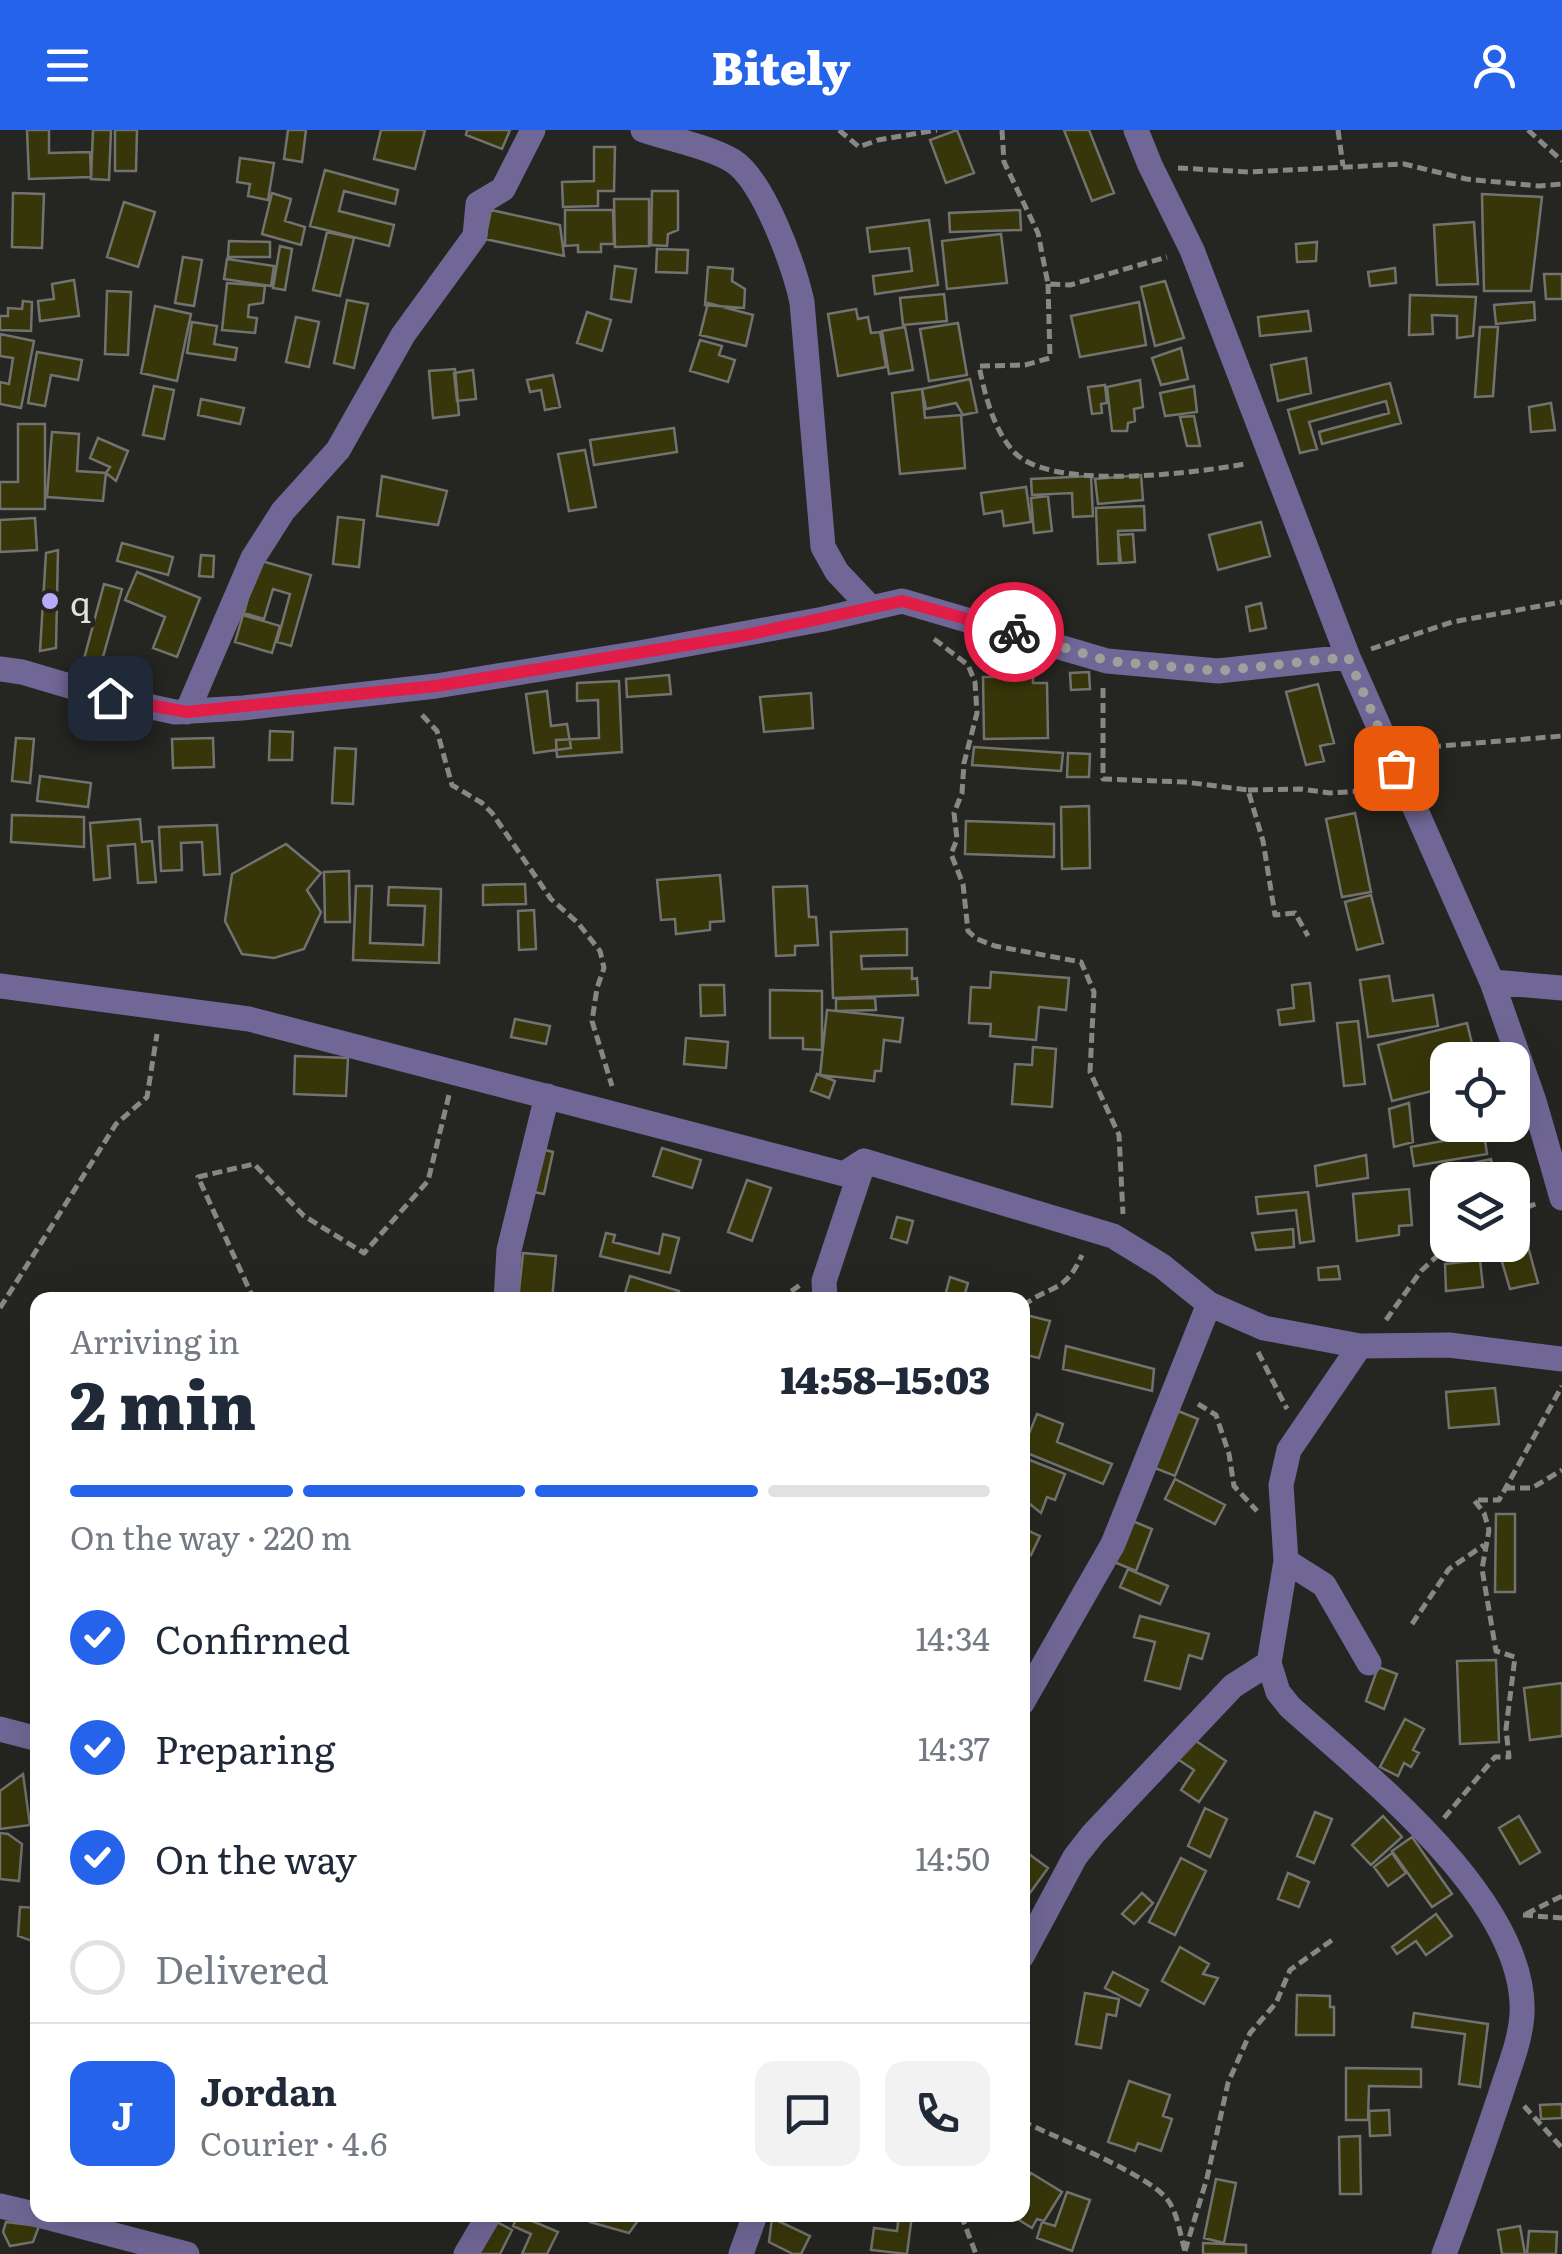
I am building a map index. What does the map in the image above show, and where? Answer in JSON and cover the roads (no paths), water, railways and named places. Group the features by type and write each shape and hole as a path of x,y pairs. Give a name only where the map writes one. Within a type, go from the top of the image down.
{"street":[{"path":"187,712 254,558 283,511 338,450 403,335 475,236 478,204 502,189 533,130"},
{"path":"643,130 732,161 748,174 759,192 802,302 823,547 837,572 871,608"},
{"path":"1136,130 1192,250 1348,657 1492,982 1534,1101 1562,1198"},
{"path":"0,669 110,698 187,712 436,686 672,648 902,601 1104,660 1218,671 1348,657"},
{"path":"1492,982 1562,988"},
{"path":"0,986 249,1019 844,1174 864,1161 1090,1228 1136,1249 1209,1304 1246,1322 1368,1346 1449,1345 1562,1358"},
{"path":"506,1292 509,1250 547,1096"},
{"path":"825,1292 824,1281 864,1161"},
{"path":"1030,1689 1114,1544 1209,1304"},
{"path":"1368,1346 1298,1435 1282,1469 1285,1549 1269,1663 1278,1692 1290,1707 1433,1838 1507,1945 1521,1994 1518,2041 1444,2254"},
{"path":"1285,1549 1324,1585 1369,1663"},
{"path":"1030,1941 1075,1857 1093,1834 1233,1686 1269,1663"},
{"path":"0,1728 30,1737"},
{"path":"0,2206 30,2213"},
{"path":"65,2222 187,2254"},
{"path":"466,2254 485,2222"},
{"path":"741,2254 752,2222"}],"place":[{"name":"q","path":"50,601"}]}
